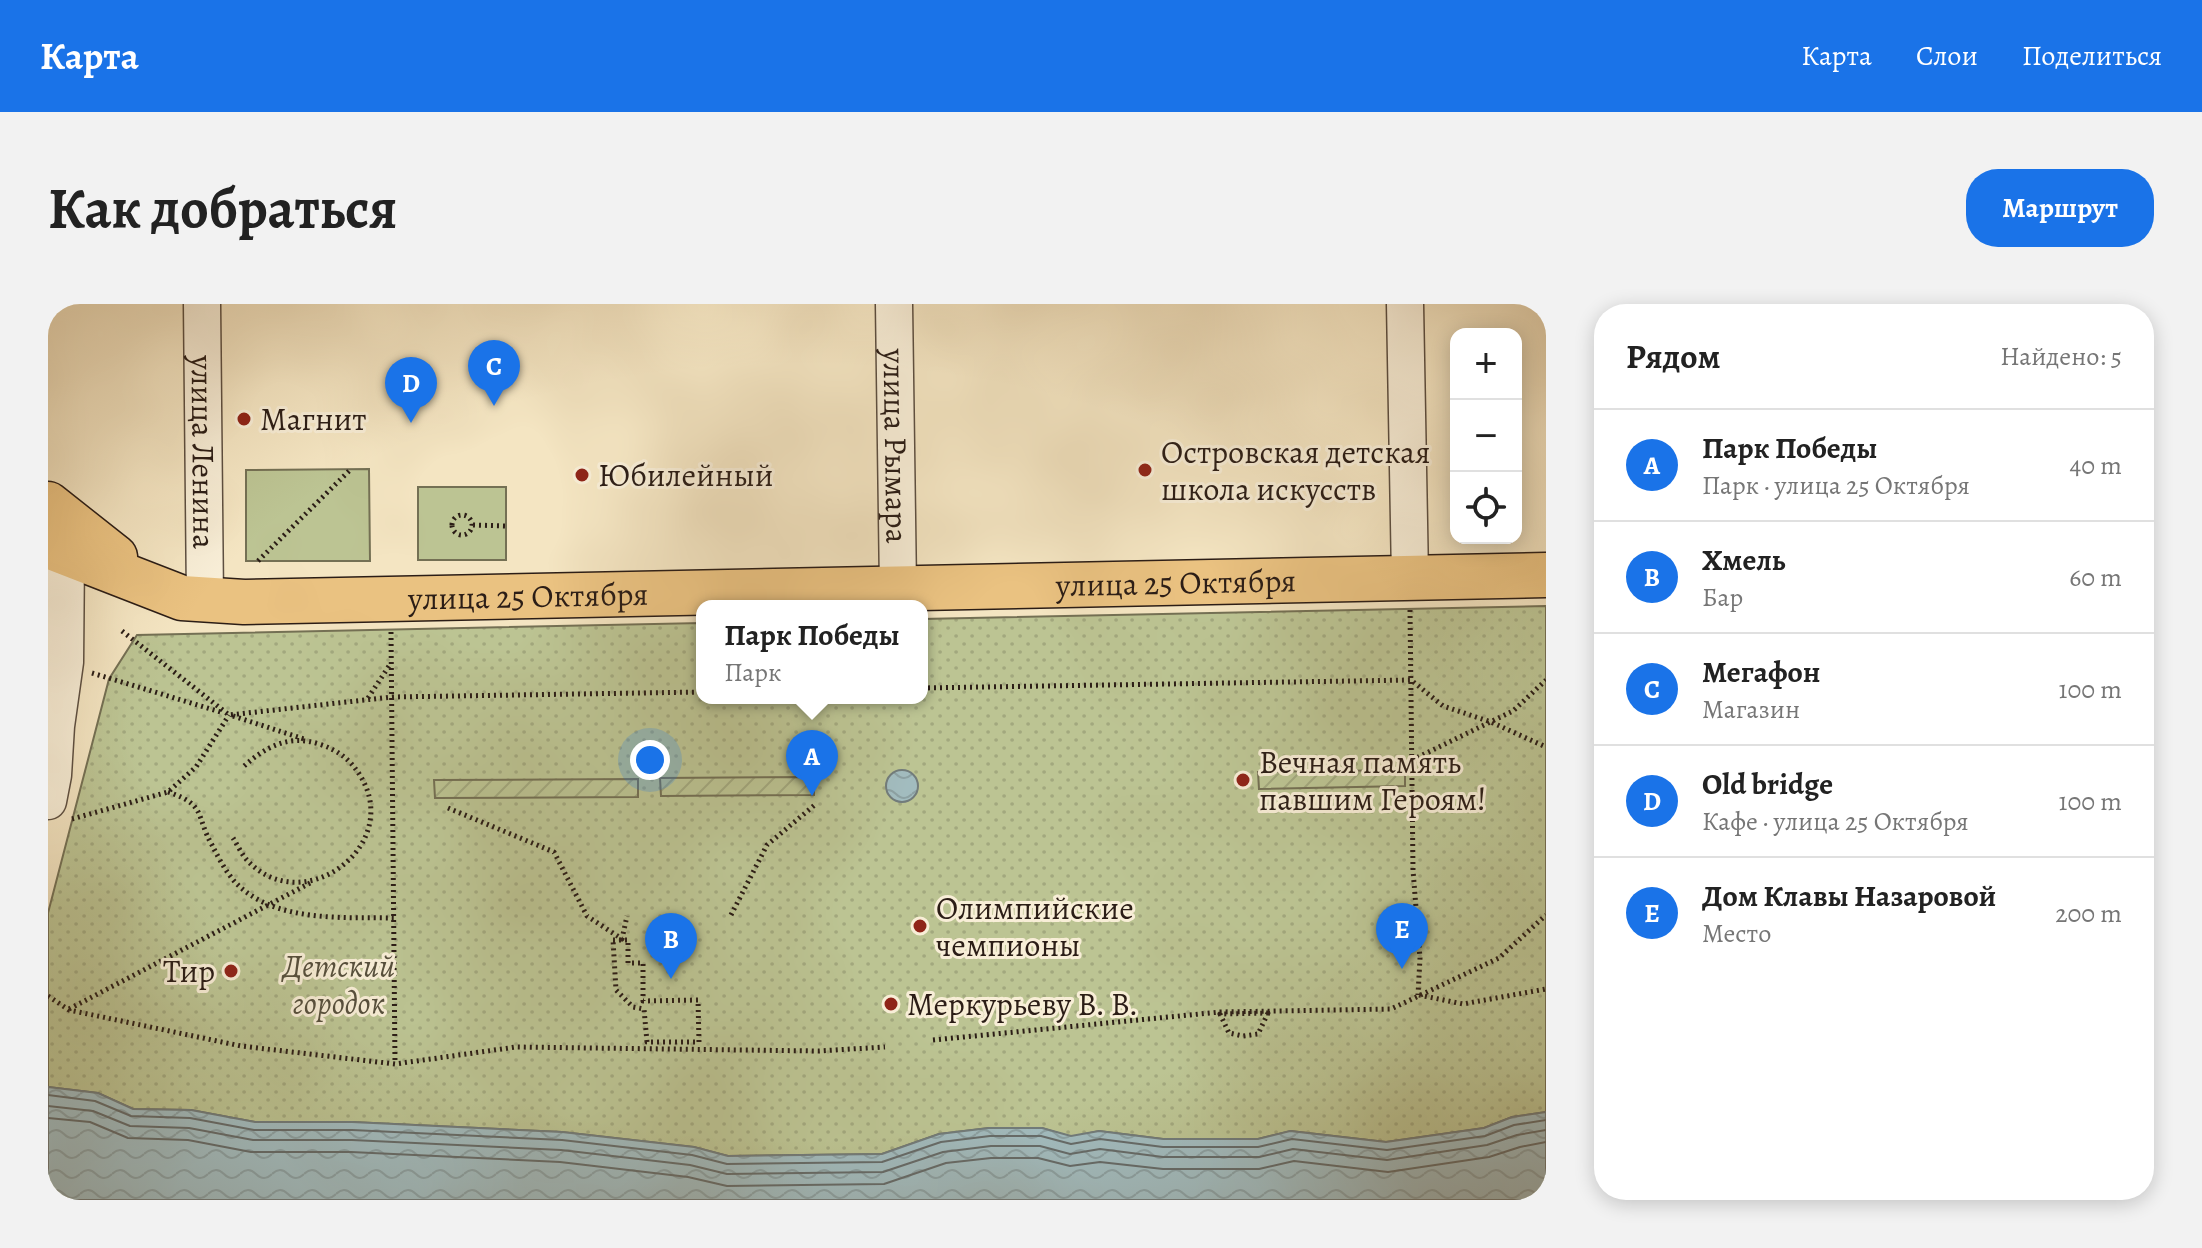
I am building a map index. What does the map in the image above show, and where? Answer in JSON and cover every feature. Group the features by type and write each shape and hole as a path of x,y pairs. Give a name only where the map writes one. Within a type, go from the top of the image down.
{"main road":[{"path":"48,504 158,590"},
{"name":"улица 25 Октября","path":"57,549 158,590 182,598 205,600 391,599 1546,575"}],"street":[{"name":"улица Ленина","path":"202,304 205,600"},
{"name":"улица Рымара","path":"894,304 898,588"},
{"path":"1405,304 1410,577"},
{"path":"56,812 53,775 65,662 57,549"}],"path":[{"path":"258,561 351,469"},
{"path":"462,514 470,518 473,525 470,532 460,535 453,530 452,523 455,517 462,514"},
{"path":"473,525 506,526"},
{"path":"1410,577 1413,870 1420,958 1418,995"},
{"path":"391,599 395,1064"},
{"path":"122,631 229,715 392,697 696,692"},
{"path":"367,699 392,662"},
{"path":"69,1010 314,881 337,872 355,855 367,833 370,809 365,784 352,763 332,748 109,679"},
{"path":"928,688 1411,680 1443,706 1491,722 1546,747"},
{"path":"1412,760 1513,711 1546,680"},
{"path":"168,792 196,767 229,715"},
{"path":"243,767 261,751 284,741 309,740"},
{"path":"56,812 168,792 189,799 198,810 211,843 235,882 268,905 318,916 394,918"},
{"path":"731,915 767,845 817,803"},
{"path":"448,808 554,852 587,916 628,940 628,963 643,963 643,1001 698,1000 699,1042 647,1042 644,1009 633,1007 616,990 613,940 622,939"},
{"path":"233,838 246,859 266,874 289,882 314,881"},
{"path":"933,1040 1220,1012 1391,1009 1499,958 1546,915"},
{"path":"622,939 627,916"},
{"path":"1418,995 1463,1004 1546,989"},
{"path":"48,996 69,1010 241,1046 395,1064 516,1047 818,1051 885,1047"},
{"path":"1268,1013 1258,1034 1243,1036 1229,1033 1220,1014 1268,1013"}],"green space":[{"path":"369,469 370,561 246,561 246,470"},
{"path":"418,487 506,487 506,560 418,560"},
{"name":"Детский городок","path":"1546,606 1546,1112 1512,1117 1484,1128 1386,1142 1291,1131 1258,1139 1163,1139 1099,1131 1071,1137 1042,1128 989,1128 939,1134 882,1154 728,1156 694,1147 562,1132 352,1122 255,1122 191,1110 133,1109 98,1093 48,1087 48,913 109,679 137,635 696,623 696,704 928,704 928,619"},
{"path":"1405,770 1405,786 1259,789 1258,772"},
{"path":"814,777 814,795 661,796 660,778"},
{"path":"638,779 638,797 435,798 434,780"}],"water":[{"path":"902,770 914,774 918,786 914,798 902,802 890,798 886,786 890,774"},
{"path":"48,1087 98,1093 133,1109 191,1110 255,1122 352,1122 562,1132 694,1147 728,1156 882,1154 939,1134 989,1128 1042,1128 1071,1136 1099,1131 1163,1139 1258,1139 1290,1131 1386,1142 1484,1128 1512,1117 1546,1112 1546,1200 48,1200"}],"place":[{"name":"Мегафон","path":"494,406"},
{"name":"Магнит","path":"244,419"},
{"name":"Old bridge","path":"411,423"},
{"name":"Островская детская школа искусств","path":"1145,470"},
{"name":"Юбилейный","path":"582,475"},
{"name":"Вечная память павшим Героям!","path":"1243,780"},
{"name":"Парк Победы","path":"812,796"},
{"name":"Олимпийские чемпионы","path":"920,926"},
{"name":"Дом Клавы Назаровой","path":"1402,969"},
{"name":"Тир","path":"231,971"},
{"name":"Хмель","path":"671,979"},
{"name":"Меркурьеву В. В.","path":"891,1004"}]}
